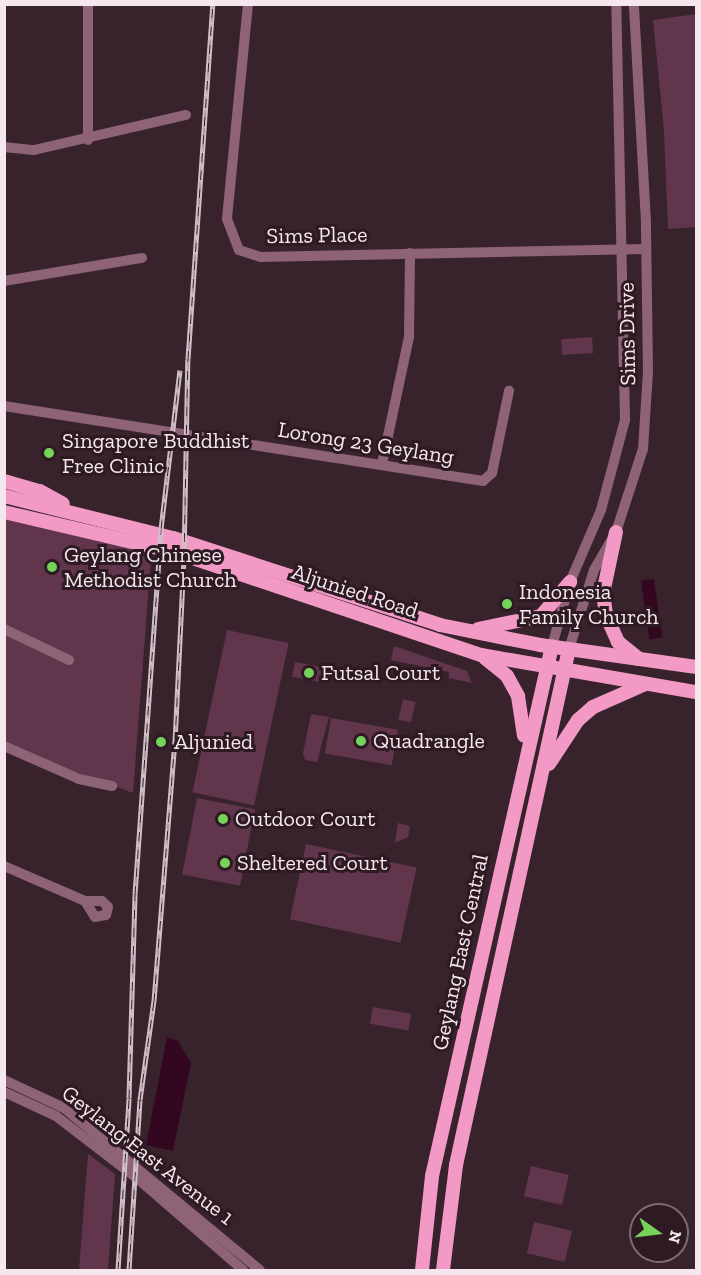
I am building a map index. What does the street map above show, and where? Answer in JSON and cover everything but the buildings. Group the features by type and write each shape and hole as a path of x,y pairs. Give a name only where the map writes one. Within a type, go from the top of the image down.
{"main road":[{"path":"4,481 40,491 72,510"},
{"name":"Aljunied Road","path":"4,496 72,510 173,538 404,615 552,646 642,661 696,667"},
{"name":"Aljunied Road","path":"4,512 152,545 481,655 546,669 696,692"},
{"path":"616,532 603,594 606,615 618,642 642,661"},
{"path":"467,630 541,616 570,582"},
{"name":"Geylang East Central","path":"423,1270 432,1176 525,755 552,646"},
{"name":"Geylang East Central","path":"443,1270 456,1165 569,649"},
{"path":"481,655 507,676 518,696 524,715 525,755"},
{"path":"540,779 578,720 593,707 645,685"}],"street":[{"path":"88,4 88,140"},
{"name":"Sims Place","path":"248,4 227,219 233,242 239,250 261,257 645,249"},
{"name":"Sims Drive","path":"552,646 570,582 601,510 625,420 616,4"},
{"name":"Sims Drive","path":"569,649 594,570 616,532 643,449 648,372 634,4"},
{"path":"4,147 34,150 88,140 186,115"},
{"path":"382,464 410,337 410,253"},
{"path":"4,281 142,258"},
{"name":"Lorong 23 Geylang","path":"4,406 382,464 483,482 489,479 508,391"},
{"path":"4,629 69,660"},
{"path":"4,746 79,779 112,786"},
{"path":"4,866 86,901"},
{"name":"Geylang East Avenue 1","path":"4,1080 63,1108 260,1270"},
{"name":"Geylang East Avenue 1","path":"4,1092 56,1116 138,1179 243,1270"}],"shaded area":[{"path":"696,14 696,227 668,229 664,130 653,20"},
{"path":"592,337 593,353 562,355 561,339"},
{"path":"4,512 152,545 133,793 5,746"},
{"path":"654,579 662,637 649,639 641,581"},
{"path":"227,630 289,643 254,805 192,792"},
{"path":"394,646 467,671 472,683 449,678 449,672 391,660"},
{"name":"Futsal Court","path":"295,662 326,668 324,683 292,677"},
{"path":"403,699 416,702 411,722 398,719"},
{"path":"311,714 329,717 317,762 305,760 303,753"},
{"name":"Quadrangle","path":"331,718 398,730 392,765 325,753"},
{"path":"197,798 255,809 240,886 182,875"},
{"path":"398,823 410,826 408,837 395,843"},
{"path":"306,844 417,867 401,943 290,919"},
{"path":"373,1007 411,1014 408,1031 370,1024"},
{"path":"167,1037 178,1041 191,1063 173,1151 146,1145"},
{"path":"88,1154 115,1174 108,1270 79,1270"},
{"path":"531,1166 569,1175 562,1205 524,1196"},
{"path":"534,1222 572,1231 565,1262 527,1253"}],"railway":[{"path":"129,1270 140,1100 154,1001 175,742 184,559 188,359 213,4"},
{"path":"118,1270 129,1098 135,894 161,529 180,370"}],"place":[{"name":"Singapore Buddhist Free Clinic","path":"49,453"},
{"name":"Geylang Chinese Methodist Church","path":"52,567"},
{"name":"Indonesia Family Church","path":"507,604"},
{"name":"Futsal Court","path":"309,673"},
{"name":"Quadrangle","path":"361,741"},
{"name":"Aljunied","path":"161,742"},
{"name":"Outdoor Court","path":"223,819"},
{"name":"Sheltered Court","path":"225,863"}]}
